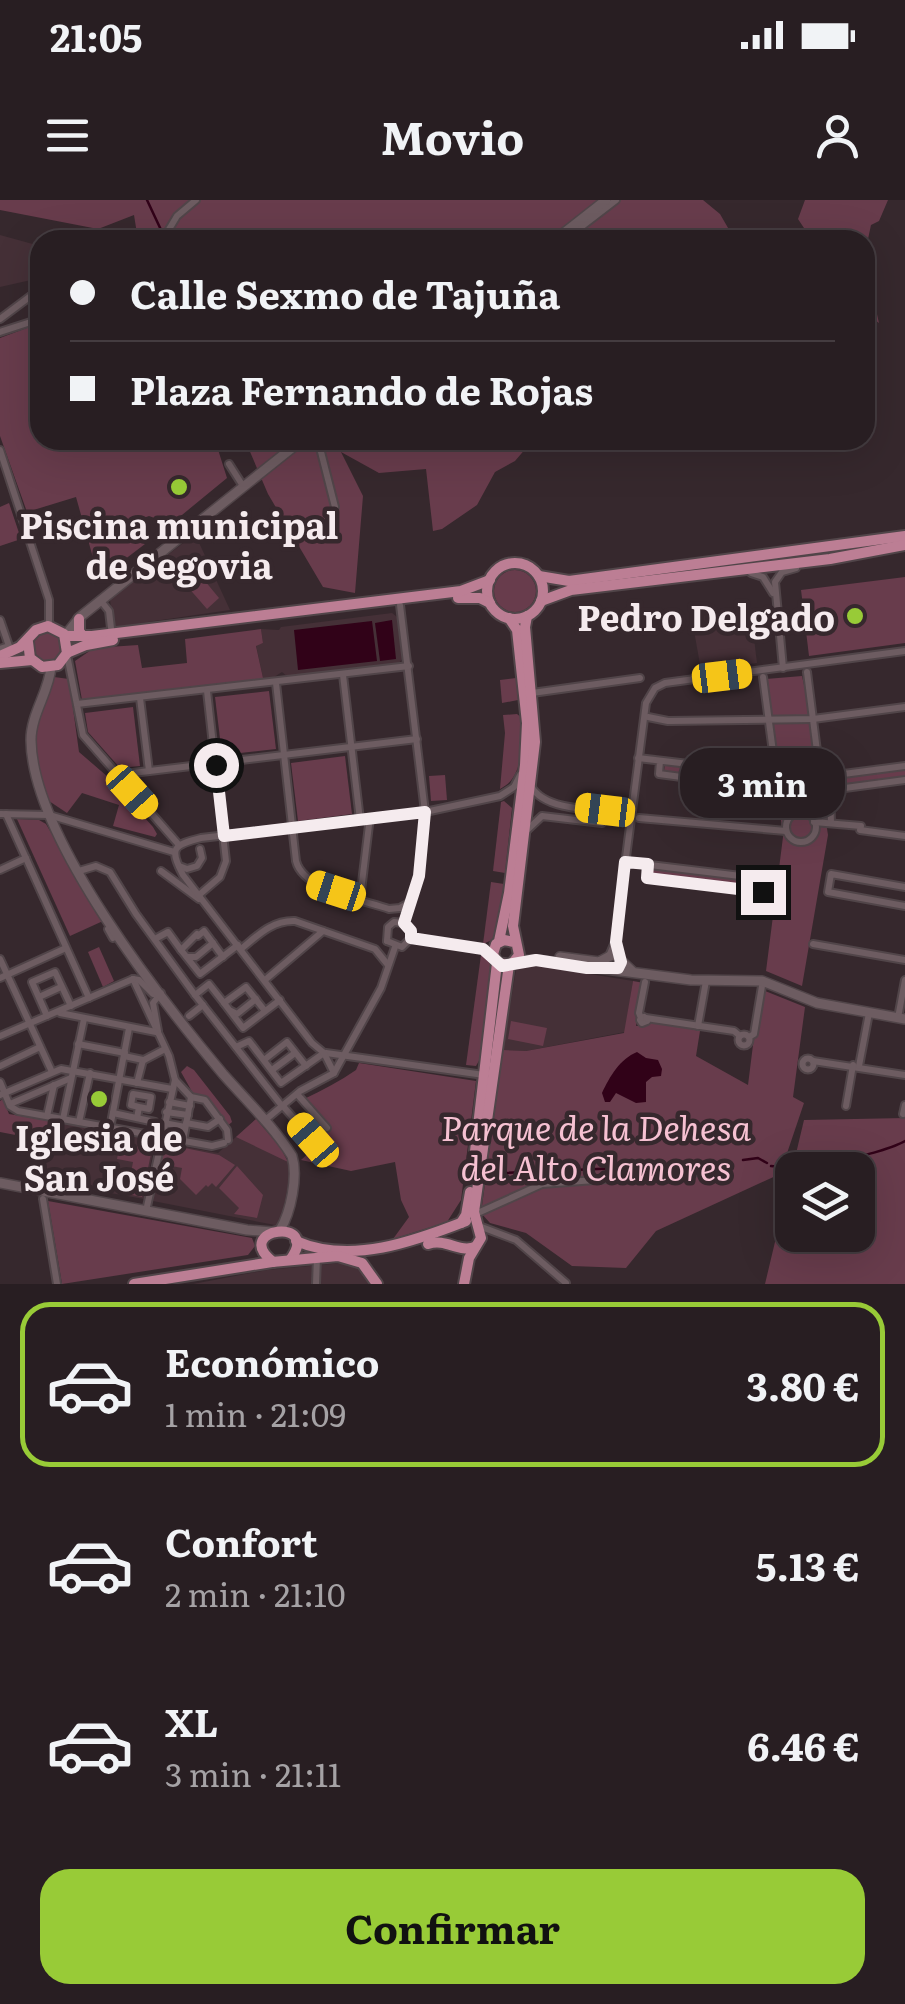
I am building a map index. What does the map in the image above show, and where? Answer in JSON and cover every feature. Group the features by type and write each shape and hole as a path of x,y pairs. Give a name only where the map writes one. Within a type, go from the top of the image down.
{"main road":[{"path":"538,576 569,582 905,536"},
{"path":"509,618 527,616 540,602 572,590 830,559 905,545"},
{"path":"0,656 28,642 36,630 49,626 65,636 84,636 461,591 490,580 502,566 513,563 525,565 538,576 543,588 540,602"},
{"path":"490,580 490,603"},
{"path":"0,656 61,660 105,641 470,597 490,603 509,618 517,630 519,648 527,724 525,765 498,942 508,956 484,1075 467,1213 453,1234 462,1284"},
{"path":"462,1284 468,1259 482,1238 474,1212 531,786 535,742 527,616"},
{"path":"76,619 84,636"},
{"path":"61,660 65,636"},
{"path":"28,642 34,661"},
{"path":"483,949 498,942"},
{"path":"498,942 508,956"},
{"path":"483,949 508,956"},
{"path":"281,1232 322,1248 380,1248 427,1238 460,1223 477,1225"},
{"path":"180,1277 219,1278 265,1260 281,1232"},
{"path":"281,1232 296,1251 290,1260"},
{"path":"134,1284 265,1260 400,1252 438,1241 466,1250 476,1247"},
{"path":"338,1256 362,1263 377,1284"}],"street":[{"path":"169,230 177,216 196,200"},
{"path":"568,230 606,200"},
{"path":"577,230 616,200"},
{"path":"0,319 30,296"},
{"path":"0,332 30,322"},
{"path":"0,450 49,600 49,626 76,619"},
{"path":"65,636 76,619 290,450"},
{"path":"321,450 335,507"},
{"path":"230,464 243,485"},
{"path":"783,668 775,582 782,572 830,559"},
{"path":"707,574 756,572 769,583 774,594"},
{"path":"101,600 109,611 111,626"},
{"path":"400,605 425,812 419,876 404,923"},
{"path":"0,620 8,646 0,656"},
{"path":"613,962 625,862 635,816 646,704 658,686 905,652"},
{"path":"0,1183 247,1230 281,1232 294,1174 294,1160 288,1151 186,1028 184,1016 161,993 108,921 56,830 40,789 31,742 43,692 61,660 72,676 81,732 161,825 177,848 178,866 312,1043 324,1053 334,1073"},
{"path":"34,661 43,678 43,692"},
{"path":"77,704 408,666"},
{"path":"807,672 819,767"},
{"path":"343,675 360,820"},
{"path":"763,677 775,767"},
{"path":"532,692 640,678"},
{"path":"276,683 296,866 303,877 389,909 412,901"},
{"path":"202,898 226,861 208,690"},
{"path":"140,698 148,771"},
{"path":"648,717 668,721 813,719 905,707"},
{"path":"116,775 417,740"},
{"path":"638,758 765,774 768,784 764,788 659,774 660,761"},
{"path":"2,814 50,816 151,845 177,848 211,838 425,812 500,796 515,786 525,765"},
{"path":"831,823 828,776 905,766"},
{"path":"130,790 135,772"},
{"path":"830,790 905,780"},
{"path":"531,786 543,800 556,804 786,831 794,841 808,840 814,834 814,822"},
{"path":"500,796 509,798 520,812"},
{"path":"555,817 552,811 556,804"},
{"path":"525,832 540,817 602,823 610,810"},
{"path":"786,831 788,819 804,813 814,822 905,836"},
{"path":"2,814 89,998"},
{"path":"56,830 64,820"},
{"path":"151,845 160,843 164,837 161,825"},
{"path":"360,899 370,825"},
{"path":"200,849 211,838"},
{"path":"190,842 200,849 202,858 192,869 190,883"},
{"path":"0,870 26,858"},
{"path":"625,862 648,864 765,878 763,892 647,878 648,864"},
{"path":"79,871 96,866 110,872 195,995 313,1140"},
{"path":"178,866 192,869"},
{"path":"162,872 202,898"},
{"path":"905,887 831,874 828,892 905,906"},
{"path":"389,909 394,922"},
{"path":"155,939 168,932 200,974 282,921 294,921 376,948 405,946 411,931 404,923 394,922"},
{"path":"264,1120 297,1094 334,1073 381,988 389,967 391,944 386,930 394,922"},
{"path":"108,929 113,938"},
{"path":"264,980 323,931"},
{"path":"184,953 200,934 223,956"},
{"path":"411,938 483,949"},
{"path":"184,953 196,957 213,943"},
{"path":"814,944 905,960"},
{"path":"4,976 66,948"},
{"path":"376,948 389,967"},
{"path":"508,956 587,968 613,962 635,973 706,980 762,981 817,1002 902,1019 905,980"},
{"path":"0,959 4,976 52,1072"},
{"path":"30,1189 40,1141 63,1119 82,1019 55,972 32,982 47,1016"},
{"path":"0,1036 132,979 139,980 153,994 161,993"},
{"path":"132,979 176,1080 190,1102 183,1141"},
{"path":"698,1026 706,980"},
{"path":"646,982 639,1013 643,1018 734,1031 745,1036 754,1034 762,986"},
{"path":"195,995 209,984 244,1028 280,1000"},
{"path":"38,997 61,987"},
{"path":"227,1007 246,987 265,1011"},
{"path":"157,1032 154,1002 161,993"},
{"path":"227,1007 237,1014 256,999"},
{"path":"184,1016 204,1005"},
{"path":"57,1013 157,1032"},
{"path":"846,1106 869,1013"},
{"path":"110,1128 130,1028"},
{"path":"236,1046 249,1041 282,1084 324,1053 484,1075"},
{"path":"264,1060 287,1042 306,1066"},
{"path":"78,1044 146,1061 165,1048"},
{"path":"0,1066 40,1048"},
{"path":"272,1070 295,1052"},
{"path":"138,1083 143,1060"},
{"path":"813,1061 905,1075"},
{"path":"2,1094 52,1072 90,1073 172,1089"},
{"path":"79,1122 90,1073"},
{"path":"10,1104 72,1074"},
{"path":"146,1211 160,1138 159,1123 176,1080"},
{"path":"0,1082 2,1094 16,1110 215,1147 226,1142 228,1130 203,1099 169,1102"},
{"path":"48,1116 54,1085"},
{"path":"297,1094 327,1128"},
{"path":"137,1118 139,1107"},
{"path":"166,1112 208,1127 220,1119"},
{"path":"113,1113 159,1123 187,1122"},
{"path":"480,1212 542,1184 714,1170"},
{"path":"43,1199 57,1284"},
{"path":"477,1225 521,1243 566,1283"},
{"path":"476,1247 493,1236 506,1235"},
{"path":"316,1284 317,1256"}],"shaded area":[{"path":"0,235 30,243 30,280 0,287"},
{"path":"195,534 230,610 113,627 110,599"},
{"path":"750,606 757,663 701,670 691,614"},
{"path":"392,613 397,617 402,659 398,664 288,677 282,672 271,679 263,678 256,645 263,643 261,629 279,630"},
{"path":"392,620 396,659 380,661 375,623"},
{"path":"372,621 377,661 298,670 294,630"},
{"path":"528,964 633,981 625,1032 526,1051 503,1050 516,970"},
{"path":"637,1052 658,1060 662,1069 661,1076 646,1082 646,1102 636,1103 616,1093 610,1102 605,1102 602,1093 612,1074"},
{"path":"256,1119 288,1162 290,1175 280,1226 153,1201 164,1143 218,1153"},
{"path":"65,1124 155,1141 144,1199 37,1180 46,1140"},
{"path":"353,1262 383,1284 193,1284 267,1270"}],"green space":[{"path":"0,200 703,200 720,214 729,230 136,230 134,215 98,229 0,210"},
{"path":"805,200 888,200 879,221 870,230 805,230 798,219"},
{"path":"30,327 30,450 218,450 227,478 171,524 149,516 138,520 145,544 99,579 76,497 27,512 0,436 0,338"},
{"path":"249,450 524,450 515,461 495,472 477,505 433,531 426,469 379,473 341,452 363,496 355,593 323,587 268,494"},
{"path":"9,503 21,539 0,546 0,507"},
{"path":"515,570 530,576 536,591 530,606 515,612 500,606 494,591 500,576"},
{"path":"200,575 219,598 207,609 187,586"},
{"name":"Pedro Delgado","path":"905,577 905,643 809,656 801,590"},
{"path":"261,629 263,643 256,646 263,678 259,680 82,700 75,661 94,648 138,645 142,668 187,663 185,639"},
{"path":"48,632 59,636 63,647 59,658 48,662 37,658 33,647 37,636"},
{"path":"802,676 811,716 770,720 766,679"},
{"path":"54,677 69,679 79,752 108,777 153,827 155,837 113,826 119,805 82,793 67,813 49,801 36,739 41,711"},
{"path":"516,678 518,700 502,703 500,680"},
{"path":"269,691 276,749 222,755 215,697"},
{"path":"133,707 140,766 120,768 88,732 85,713"},
{"path":"517,714 522,718 518,768 500,789 503,715"},
{"path":"810,721 816,761 774,761 771,722"},
{"path":"345,756 352,814 298,821 291,763"},
{"path":"665,765 761,776 765,781 759,785 664,771"},
{"path":"905,768 905,777 835,786 832,782 838,777"},
{"path":"775,771 818,771 828,835 802,986 766,971 783,837"},
{"path":"445,775 447,800 431,801 429,776"},
{"path":"504,801 512,808 505,873 493,871"},
{"path":"17,819 46,824 103,921 70,936"},
{"path":"656,868 762,883 760,889 652,876 651,871"},
{"path":"491,882 504,884 494,939 483,944"},
{"path":"99,947 114,981 103,987 88,952"},
{"path":"481,955 489,958 491,965 481,1057 476,1066 466,1065"},
{"name":"Parque de la Dehesa del Alto Clamores","path":"633,981 644,983 636,1026 647,1025 649,1020 700,1031 696,1056 748,1085 760,989 805,1007 793,1097 804,1103 787,1152 775,1152 775,1176 656,1231 626,1268 572,1266 526,1233 490,1223 481,1213 503,1050 526,1051 624,1033"},
{"path":"511,1021 547,1028 543,1046 508,1039"},
{"path":"359,1063 476,1081 461,1200 447,1222 393,1239 409,1217 401,1200 395,1162 351,1171 301,1160 312,1150 309,1145 328,1127 304,1099 350,1074"},
{"path":"187,1066 230,1116 232,1122 226,1127 203,1099 195,1097 181,1072"},
{"path":"3,1099 9,1114 51,1124 36,1139 0,1132"},
{"path":"905,1118 905,1284 765,1284 775,1242 775,1252 875,1252 875,1152 796,1152 804,1120"},
{"path":"256,1119 280,1147 288,1162 236,1137"},
{"path":"120,1143 152,1149 142,1197 127,1194 133,1162 117,1159"},
{"path":"165,1144 219,1155 235,1165 216,1187 212,1183 206,1185 196,1195 180,1179 182,1168 161,1164"},
{"path":"237,1166 263,1195 257,1218 234,1214 239,1208 219,1188"},
{"path":"48,1201 252,1238 255,1246 248,1255 62,1284"}],"waterway":[{"path":"147,200 161,230"},
{"path":"875,1152 905,1141"},
{"path":"743,1160 758,1158 767,1163"},
{"path":"488,1183 505,1173 716,1164"},
{"path":"771,1166 775,1166"}],"place":[{"name":"Piscina municipal de Segovia","path":"179,487"},
{"name":"Pedro Delgado","path":"855,616"},
{"name":"Iglesia de San José","path":"99,1099"}],"route":[{"path":"216,765 224,836 425,812 419,876 404,923 411,938 483,949 502,966 536,960 602,970 618,968 621,962 616,942 625,862 648,864 647,878 763,892"}]}
